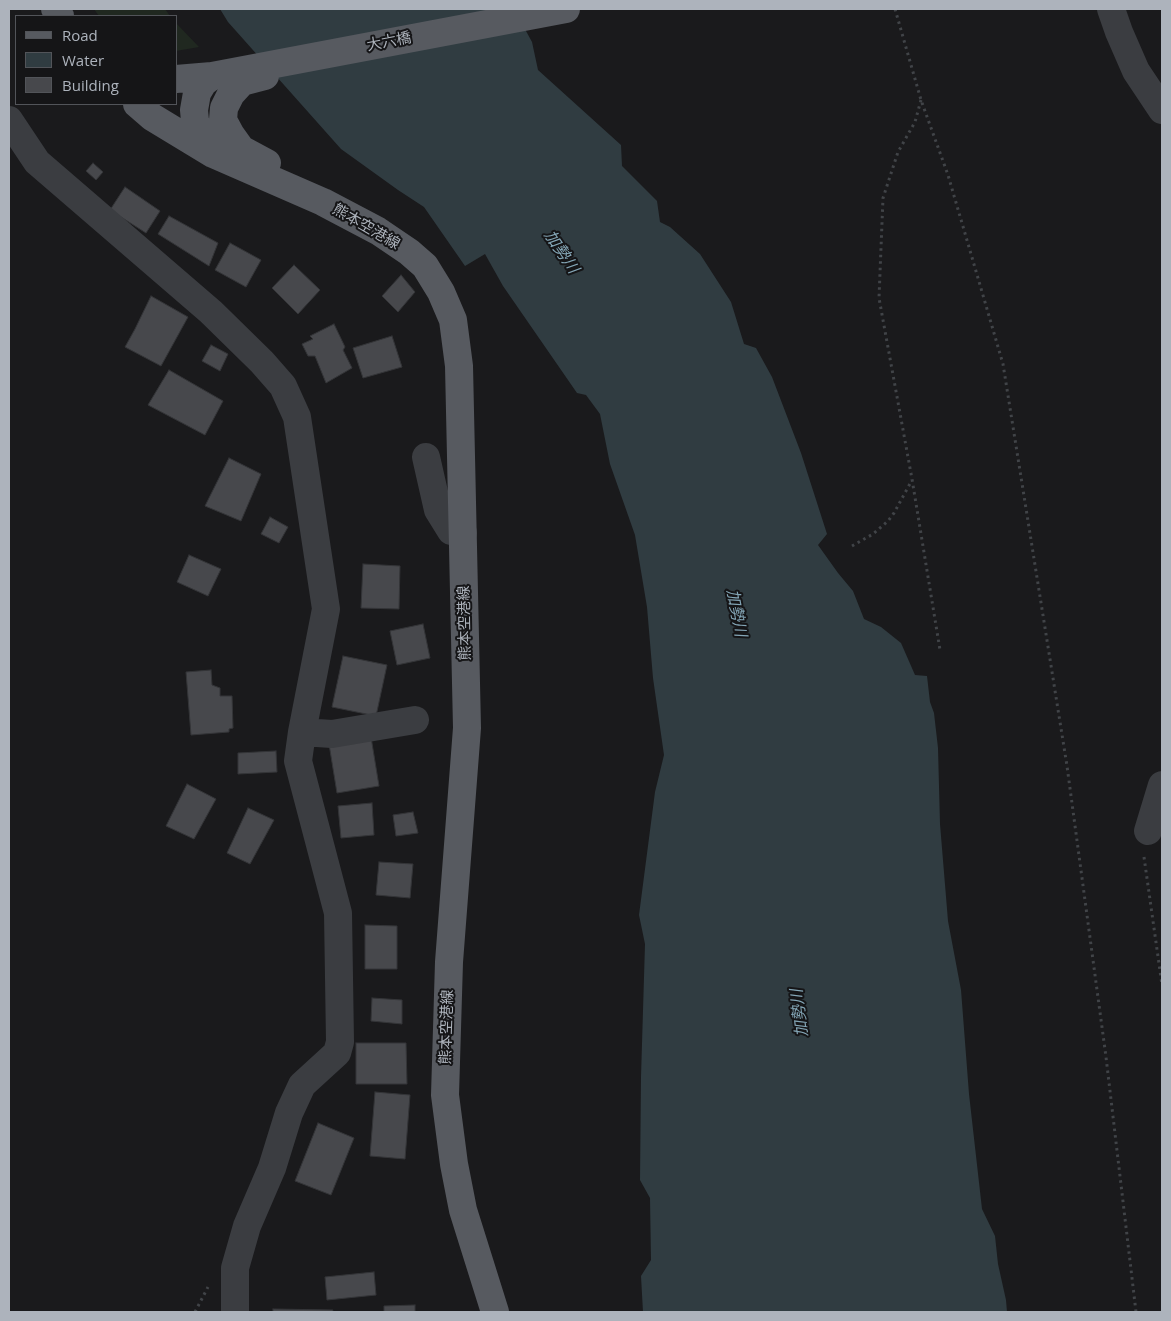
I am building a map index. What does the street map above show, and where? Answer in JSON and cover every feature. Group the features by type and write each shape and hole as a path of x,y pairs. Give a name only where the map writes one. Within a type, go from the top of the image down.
{"main road":[{"name":"大六橋","path":"178,79 222,85 376,45 566,9"},
{"path":"213,154 199,132 195,121 194,110 197,93 203,83 222,85 223,120 240,148 305,182 323,202"},
{"name":"熊本空港線","path":"139,105 152,117 213,154 323,202 378,231 409,252 425,266 441,292 453,320 459,366 467,728 449,962 445,1095 454,1164 463,1210 495,1312"}],"street":[{"path":"1111,9 1136,71 1162,110"},
{"path":"9,120 36,162 211,312 262,362 284,386 297,417 326,609 298,761 338,913 340,1042 337,1053 302,1085 289,1113 272,1168 247,1226 235,1268 236,1312"},
{"path":"426,457 438,510 451,531 463,533"},
{"path":"302,732 332,734 415,720"},
{"path":"1148,831 1162,785"}],"path":[{"path":"895,9 921,100 948,175 1003,364 1067,766 1107,1067 1136,1312"},
{"path":"921,100 915,122 898,152 883,198 879,298 912,479 940,650"},
{"path":"852,546 873,534 888,521 912,479"},
{"path":"1148,831 1144,856 1162,985"}],"shaded area":[{"path":"94,9 165,9 169,15 98,15"},
{"path":"178,25 199,47 178,51"}],"water":[{"name":"加勢川","path":"220,9 514,9 532,42 538,70 621,145 622,166 657,201 660,222 670,227 700,254 731,302 744,344 756,348 772,377 801,453 827,534 818,545 853,591 864,619 881,627 901,643 915,675 927,676 938,748 940,824 948,921 961,990 969,1094 982,1209 995,1236 1007,1312 643,1312 641,1276 651,1260 650,1198 640,1180 645,944 639,915 655,792 664,755 653,678 647,607 635,535 610,464 600,414 586,395 577,393 503,286 485,254 465,266 424,207 341,149 228,22"}],"building":[{"path":"93,163 103,172 96,180 86,171"},
{"path":"125,187 160,211 146,233 110,210"},
{"path":"169,216 218,243 209,266 158,234"},
{"path":"230,243 261,260 246,287 215,270"},
{"path":"294,265 320,290 298,314 272,288"},
{"path":"401,275 415,292 398,312 382,296"},
{"path":"151,296 188,317 161,366 125,347"},
{"path":"334,324 345,347 343,350 352,368 326,383 315,356 308,356 302,344 313,339 310,336"},
{"path":"392,336 402,367 363,378 353,348"},
{"path":"211,345 228,354 220,371 202,361"},
{"path":"169,370 223,401 205,435 148,405"},
{"path":"229,458 261,474 241,521 205,506"},
{"path":"270,517 288,527 279,543 261,534"},
{"path":"189,555 221,569 208,596 177,582"},
{"path":"363,564 400,566 399,609 361,608"},
{"path":"423,624 430,658 397,665 390,631"},
{"path":"343,656 387,665 376,716 332,707"},
{"path":"211,670 212,685 220,688 220,696 232,696 233,728 229,729 229,732 191,735 186,672"},
{"path":"371,737 379,786 337,793 329,744"},
{"path":"276,751 277,772 238,774 238,753"},
{"path":"187,784 216,799 194,839 166,826"},
{"path":"372,803 374,835 341,838 338,806"},
{"path":"248,808 274,820 250,864 227,853"},
{"path":"413,812 418,833 396,836 393,815"},
{"path":"379,862 413,864 410,898 376,895"},
{"path":"365,925 397,926 397,969 365,969"},
{"path":"372,998 402,1000 402,1024 371,1021"},
{"path":"356,1043 406,1043 407,1084 356,1084"},
{"path":"375,1092 410,1095 405,1159 370,1156"},
{"path":"318,1123 354,1138 331,1195 295,1181"},
{"path":"374,1272 376,1295 327,1300 325,1277"},
{"path":"415,1305 415,1312 384,1312 384,1306"},
{"path":"273,1309 333,1310 332,1312 273,1312"}]}
